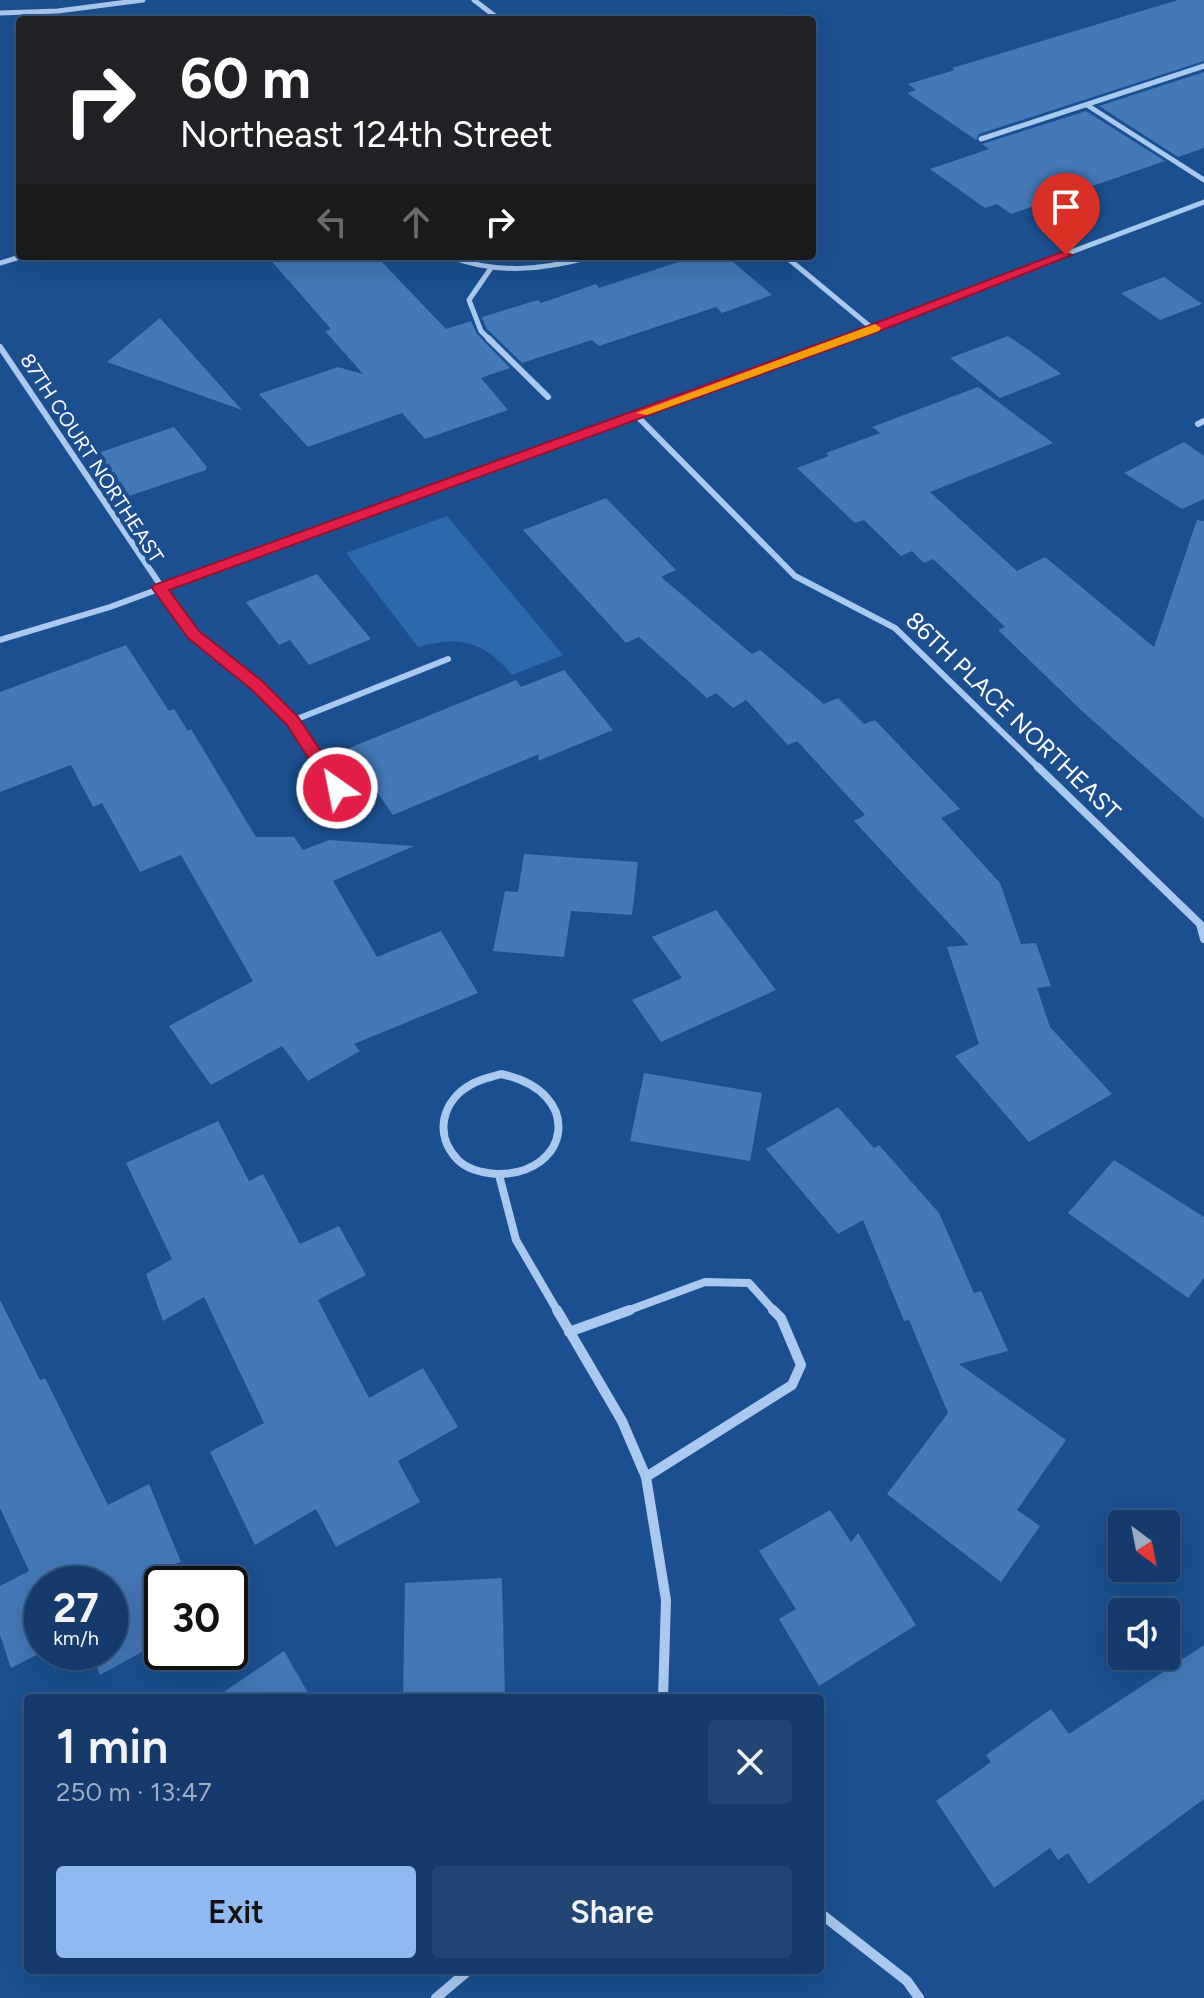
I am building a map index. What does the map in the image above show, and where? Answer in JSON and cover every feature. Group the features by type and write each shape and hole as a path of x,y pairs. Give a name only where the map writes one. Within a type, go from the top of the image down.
{"street":[{"path":"0,13 58,11 143,0"},
{"path":"474,0 495,16"},
{"path":"981,139 1204,66"},
{"path":"1087,105 1204,180"},
{"path":"0,640 160,588 873,329 1204,202"},
{"path":"457,260 491,268 528,271 576,260"},
{"path":"790,260 873,329"},
{"path":"491,268 469,300 481,331 548,397"},
{"name":"87TH COURT NORTHEAST","path":"0,347 194,635 256,685 292,721 337,788"},
{"name":"86TH PLACE NORTHEAST","path":"636,415 795,576 895,628 1200,924 1204,939"},
{"path":"292,721 448,659"},
{"path":"501,1074 521,1077 539,1085 552,1098 559,1114 559,1132 552,1148 539,1163 520,1172 499,1175 479,1173 461,1164 448,1151 442,1116 450,1100 464,1087 482,1078 501,1074"},
{"path":"499,1175 516,1240 622,1421 646,1477 666,1600 663,1694"},
{"path":"569,1332 705,1282 749,1283 781,1318 801,1365 792,1385 646,1477"},
{"path":"824,1916 907,1981 919,1998"},
{"path":"436,1998 464,1974"}],"shaded area":[{"path":"447,516 563,655 512,675 492,655 471,644 447,642 418,647 346,553"}],"building":[{"path":"1178,0 1204,0 1204,61 979,134 976,140 907,93 916,90 908,84 955,70 952,68"},
{"path":"1204,72 1204,148 1178,157 1099,106"},
{"path":"1086,111 1165,161 1011,214 997,204 985,208 930,169 989,149 982,144"},
{"path":"271,260 380,260 446,329 471,321 477,334 510,368 481,378 508,410 425,439 402,413 308,447 259,394 338,367 363,374 325,331 331,329"},
{"path":"685,260 731,260 772,295 722,313 716,307 599,346 592,340 522,363 486,328 482,317 538,300 541,303 596,284 599,288"},
{"path":"1164,277 1202,304 1160,320 1121,293"},
{"path":"160,318 242,410 107,362"},
{"path":"1008,336 1061,374 1000,398 950,358"},
{"path":"978,387 1053,443 930,492 1017,571 1045,557 1154,647 1197,520 1204,521 1204,819 1082,711 998,630 1005,627 933,559 924,563 912,551 901,556 864,520 855,523 797,468 829,456 826,453 880,433 872,427"},
{"path":"174,427 207,467 206,470 129,496 98,453"},
{"path":"1184,442 1204,456 1204,499 1182,509 1124,473"},
{"path":"606,498 676,570 661,577 752,654 760,650 824,704 838,698 864,724 875,720 960,809 941,818 1000,883 1021,944 1036,943 1051,986 1037,988 1050,1027 1112,1094 1029,1142 955,1056 979,1044 947,947 969,945 854,821 865,815 797,741 788,745 746,700 733,708 716,693 707,698 639,637 626,643 523,530"},
{"path":"317,574 371,639 309,665 290,640 279,645 246,602"},
{"path":"126,645 169,711 174,709 188,731 191,729 256,837 294,837 303,850 329,840 414,846 333,881 377,957 441,931 478,993 354,1044 360,1051 308,1081 282,1046 211,1085 169,1026 253,981 181,855 140,872 102,803 93,807 71,765 0,792 0,692"},
{"path":"564,670 613,730 538,761 539,754 393,815 347,749 516,680 521,687"},
{"path":"524,854 638,862 632,915 571,911 564,957 493,951 505,891 518,892"},
{"path":"716,910 776,990 661,1042 632,1000 682,978 652,937"},
{"path":"644,1073 762,1093 750,1161 630,1141"},
{"path":"838,1107 874,1148 879,1145 939,1213 974,1293 981,1291 1008,1351 959,1364 1066,1440 1017,1510 1040,1526 1001,1582 887,1494 948,1413 909,1320 904,1321 863,1220 838,1234 766,1149"},
{"path":"218,1121 249,1181 263,1174 300,1244 339,1226 366,1275 318,1300 369,1398 423,1368 458,1427 398,1461 420,1502 336,1547 316,1509 255,1545 210,1452 264,1423 204,1297 163,1321 146,1274 172,1259 126,1163"},
{"path":"1114,1160 1204,1217 1204,1278 1188,1298 1068,1213"},
{"path":"0,1300 40,1380 45,1378 108,1505 149,1484 181,1562 171,1566 144,1566 144,1651 128,1660 128,1566 27,1566 0,1508"},
{"path":"830,1510 851,1542 858,1533 916,1625 819,1686 779,1619 796,1609 759,1551"},
{"path":"24,1574 24,1661 11,1668 0,1635 0,1586"},
{"path":"502,1578 505,1694 403,1694 405,1583"},
{"path":"1204,1645 1204,1799 1089,1884 1068,1853 1058,1860 1050,1848 994,1888 936,1801 991,1762 986,1755 1051,1709 1069,1734 1166,1670 1180,1670 1180,1661"},
{"path":"284,1651 309,1694 221,1694"}],"slow traffic":[{"path":"643,413 875,328"}],"route":[{"path":"337,788 292,721 256,685 194,635 160,588 873,329 1066,255"}]}
